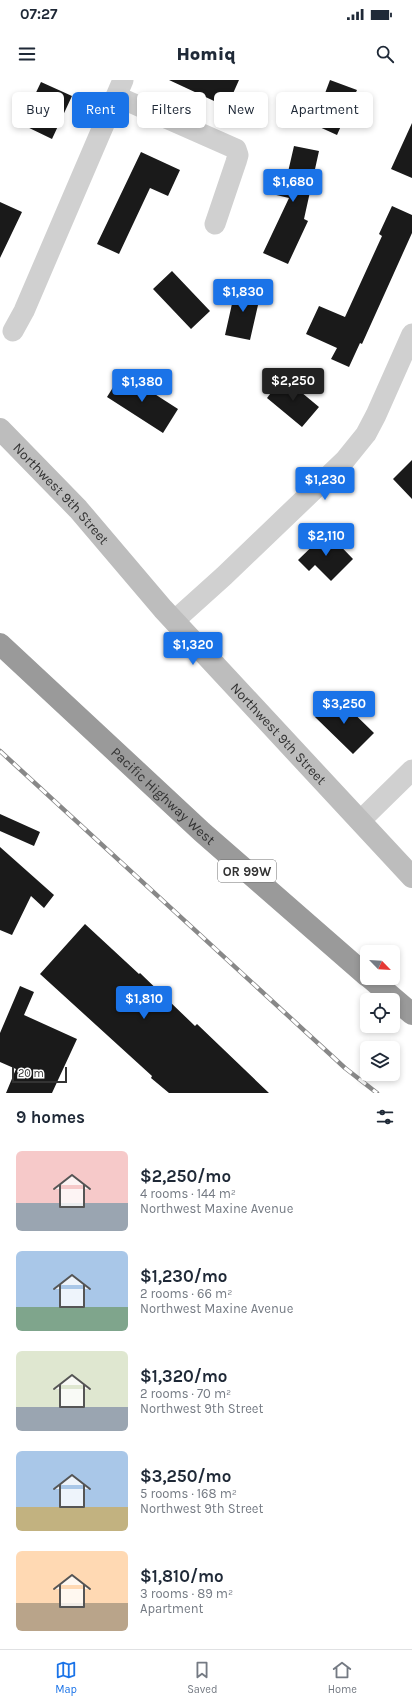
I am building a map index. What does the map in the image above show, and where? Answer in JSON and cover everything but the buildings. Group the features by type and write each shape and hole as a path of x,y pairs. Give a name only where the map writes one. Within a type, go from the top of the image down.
{"highway":[{"name":"Pacific Highway West","path":"0,644 202,832 360,970"},
{"path":"378,985 412,1014"}],"street":[{"path":"13,331 24,311 119,88 236,149 238,155 215,224"},
{"path":"174,621 224,576 345,460 366,434 412,334"},
{"name":"Northwest 9th Street","path":"0,429 78,509 174,621 412,877"},
{"path":"360,821 412,770"}],"railway":[{"path":"0,751 345,1068 377,1093"}]}
